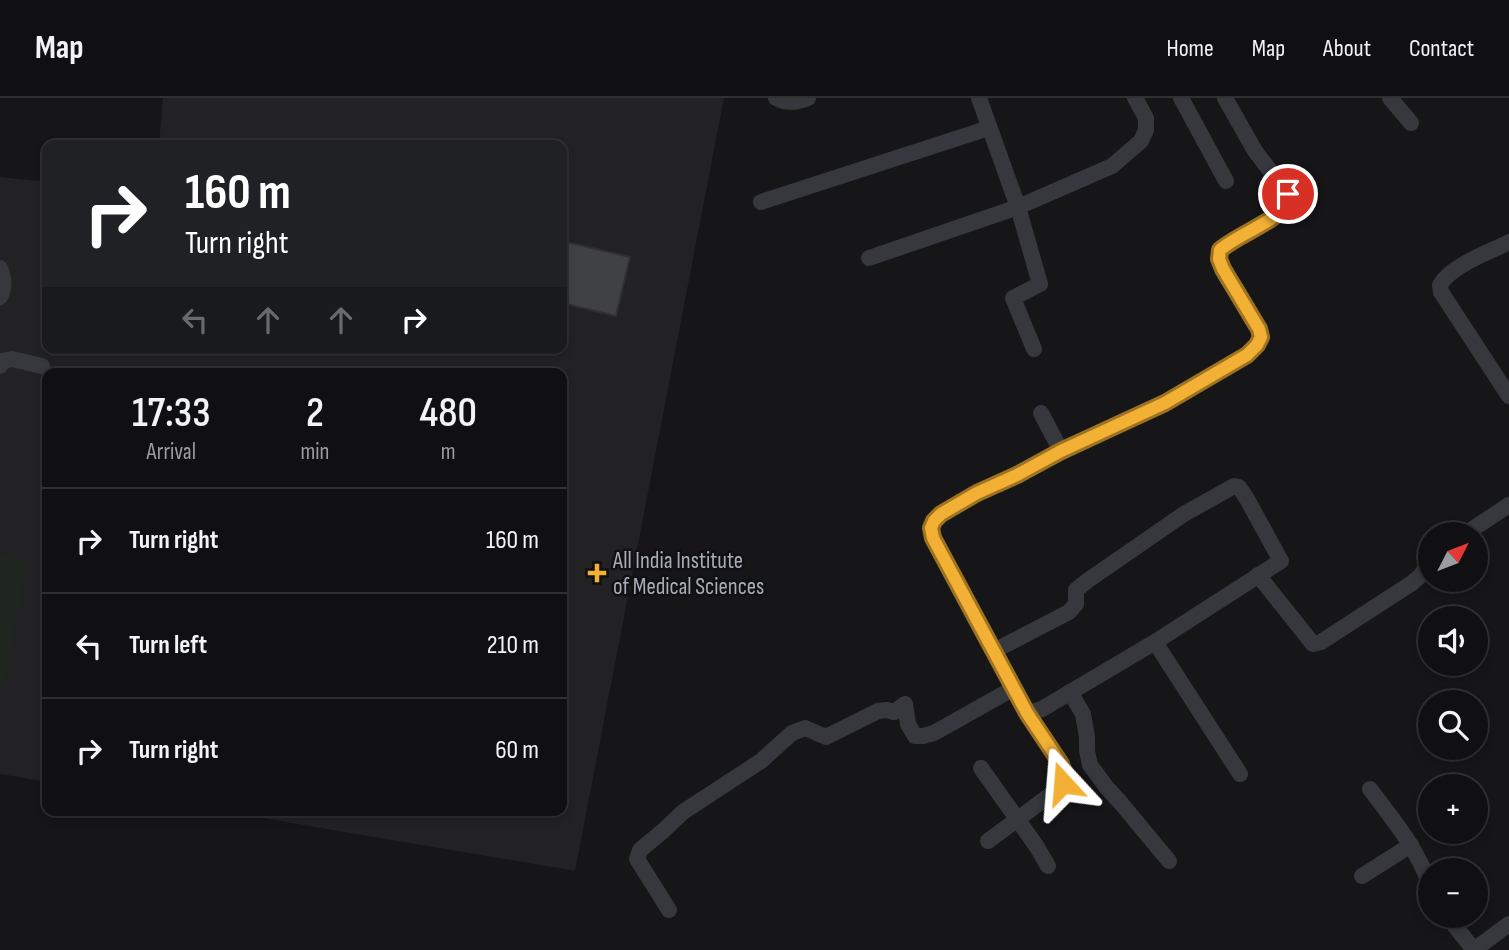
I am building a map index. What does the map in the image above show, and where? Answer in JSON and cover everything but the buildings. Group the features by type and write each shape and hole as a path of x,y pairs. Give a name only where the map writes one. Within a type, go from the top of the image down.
{"street":[{"path":"776,98 792,102 808,98"},
{"path":"979,98 1018,207 1040,284 1013,298 1034,349"},
{"path":"869,258 1018,207 1112,166 1141,141 1146,130 1146,118 1135,98"},
{"path":"1181,98 1226,181"},
{"path":"988,841 1058,789 1065,775 1061,764 1027,713 933,538 931,528 941,514 977,493 1165,403 1247,355 1257,345 1261,337 1223,269 1219,259 1220,250 1283,208 1288,202 1288,194 1255,151 1225,98"},
{"path":"1390,98 1411,123"},
{"path":"761,202 989,128"},
{"path":"1509,243 1459,268 1443,279 1440,285 1441,292 1509,396"},
{"path":"0,268 3,274 3,291 0,298"},
{"path":"0,366 2,361 12,359 42,366"},
{"path":"1041,412 1061,451"},
{"path":"994,651 1069,612 1076,604 1076,590 1087,581 1184,514 1234,486 1239,487 1247,499 1281,561 1155,642 1042,709 1027,713"},
{"path":"1483,522 1509,505"},
{"path":"1258,575 1313,644 1321,642 1418,578"},
{"path":"1155,642 1240,774"},
{"path":"669,910 637,859 640,850 683,812 761,761 793,733 805,728 826,737 878,711 894,712 905,704 908,724 915,736 923,736 934,733 1014,688"},
{"path":"1070,692 1083,714 1090,765 1107,789 1169,861"},
{"path":"981,768 1048,866"},
{"path":"1370,789 1418,858"},
{"path":"1362,876 1411,845"},
{"path":"1456,928 1474,950 1509,924"}],"shaded area":[{"name":"All India Institute of Medical Sciences","path":"163,98 724,98 575,871 251,816 567,816 567,368 42,368 42,781 0,774 0,177 42,181 42,354 567,354 567,140 159,140"},
{"path":"0,555 27,560 5,682 0,681"}],"place":[{"name":"All India Institute of Medical Sciences","path":"597,573"}],"route":[{"path":"1063,783 1065,775 1061,764 1027,713 933,538 931,528 941,514 977,493 1165,403 1247,355 1261,337 1259,329 1223,269 1219,259 1220,250 1283,208 1288,202 1288,194"}]}
